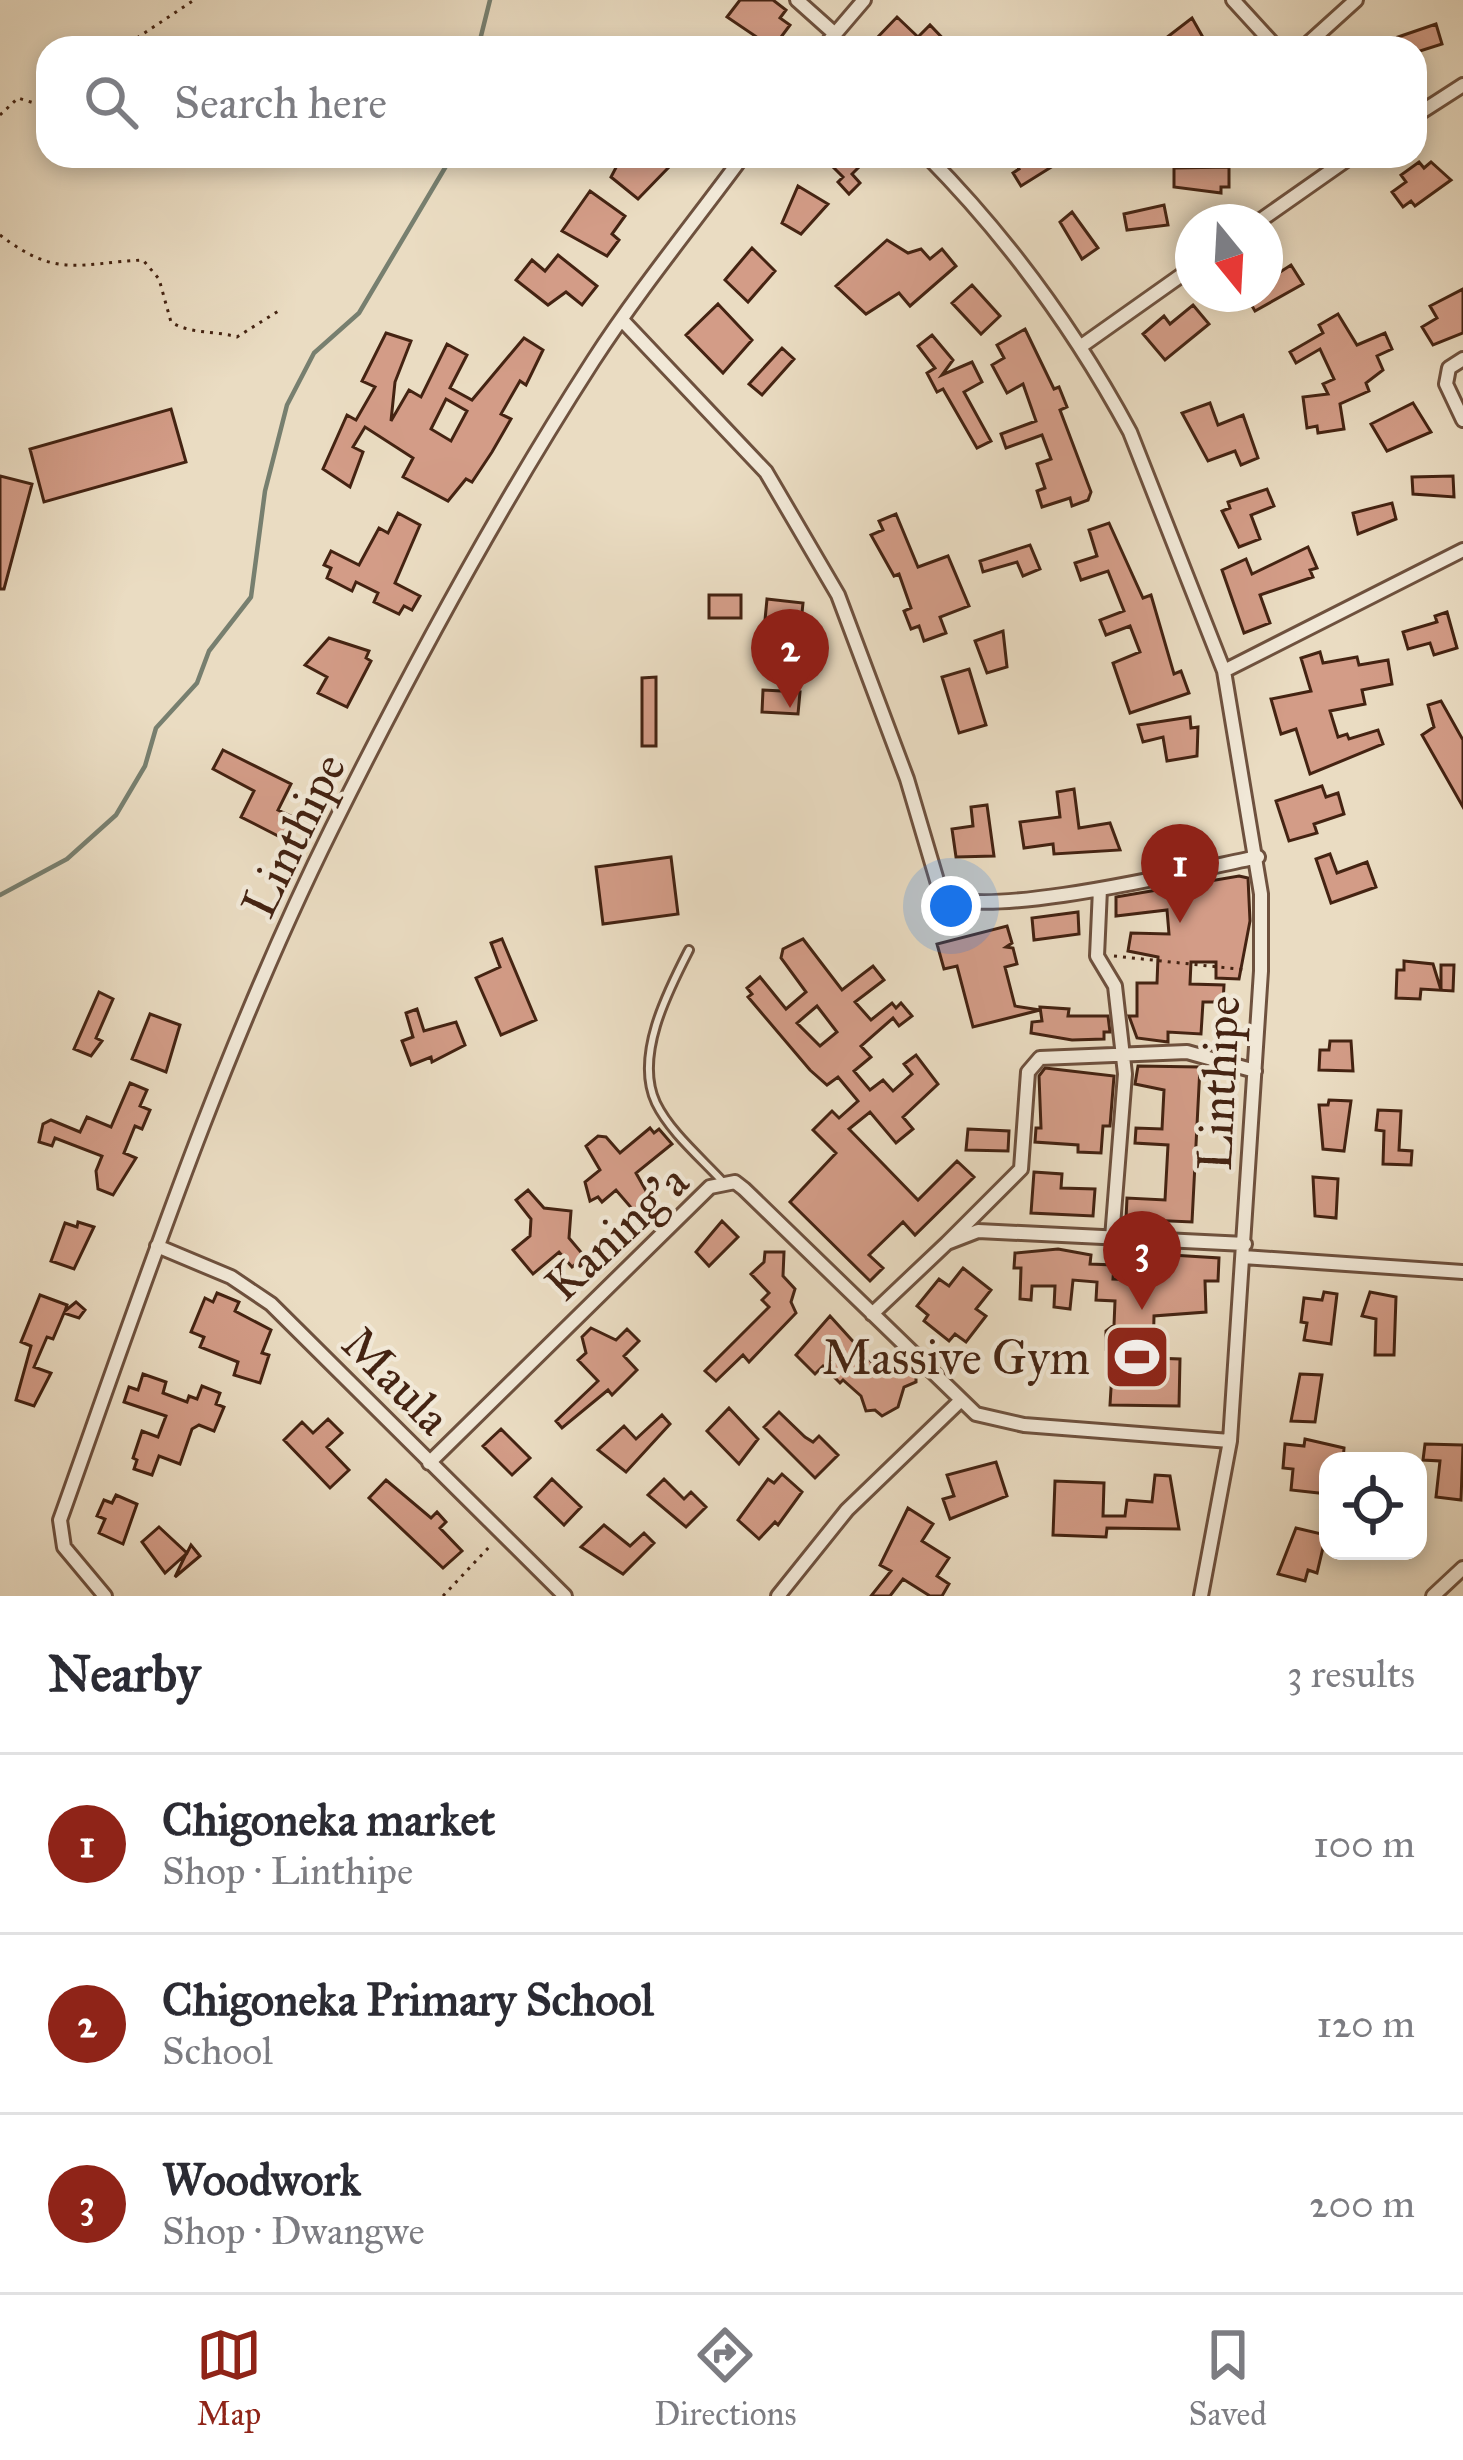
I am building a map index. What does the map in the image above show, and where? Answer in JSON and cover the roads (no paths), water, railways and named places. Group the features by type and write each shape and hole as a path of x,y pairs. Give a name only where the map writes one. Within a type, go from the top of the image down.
{"street":[{"path":"796,0 835,34 865,0"},
{"path":"1233,0 1265,36"},
{"path":"1316,36 1356,0"},
{"path":"1427,108 1463,85"},
{"name":"Linthipe","path":"105,1596 64,1546 60,1520 157,1246 258,994 332,829 470,570 622,320 734,168"},
{"name":"Linthipe","path":"938,168 976,208 1080,347 1130,432 1224,670 1258,857 1261,971 1230,1441 1201,1596"},
{"path":"1283,204 1332,168"},
{"path":"1080,347 1175,281"},
{"path":"622,320 766,472 838,595 914,799 941,894 956,901 1002,901 1100,889 1258,857"},
{"path":"1463,359 1449,368 1446,384 1463,421"},
{"path":"1224,670 1463,550"},
{"path":"1100,889 1097,956 1115,986 1125,1074 1112,1238"},
{"path":"872,1314 1021,1168 1033,1063 1040,1058 1101,1060 1121,1052 1187,1052 1255,1071"},
{"name":"Kaning'a","path":"429,1463 710,1187 723,1182 745,1190 959,1402"},
{"path":"947,1243 978,1231 1112,1238 1463,1272"},
{"name":"Maula","path":"157,1246 251,1288 565,1596"},
{"path":"778,1596 847,1510 959,1402 976,1414 1024,1426 1230,1441"},
{"path":"1433,1596 1463,1568"}],"lane":[{"path":"689,950 659,1016 651,1088 666,1118 723,1182"}],"waterway":[{"path":"481,36 490,0"},
{"path":"0,895 67,859 116,815 145,766 156,728 197,683 209,651 251,597 265,491 287,405 314,353 359,313 445,168"}],"place":[{"name":"Chigoneka Primary School","path":"790,708"},
{"name":"Chigoneka market","path":"1180,923"},
{"name":"Woodwork","path":"1142,1310"},
{"name":"Massive Gym","path":"1137,1357"}]}
